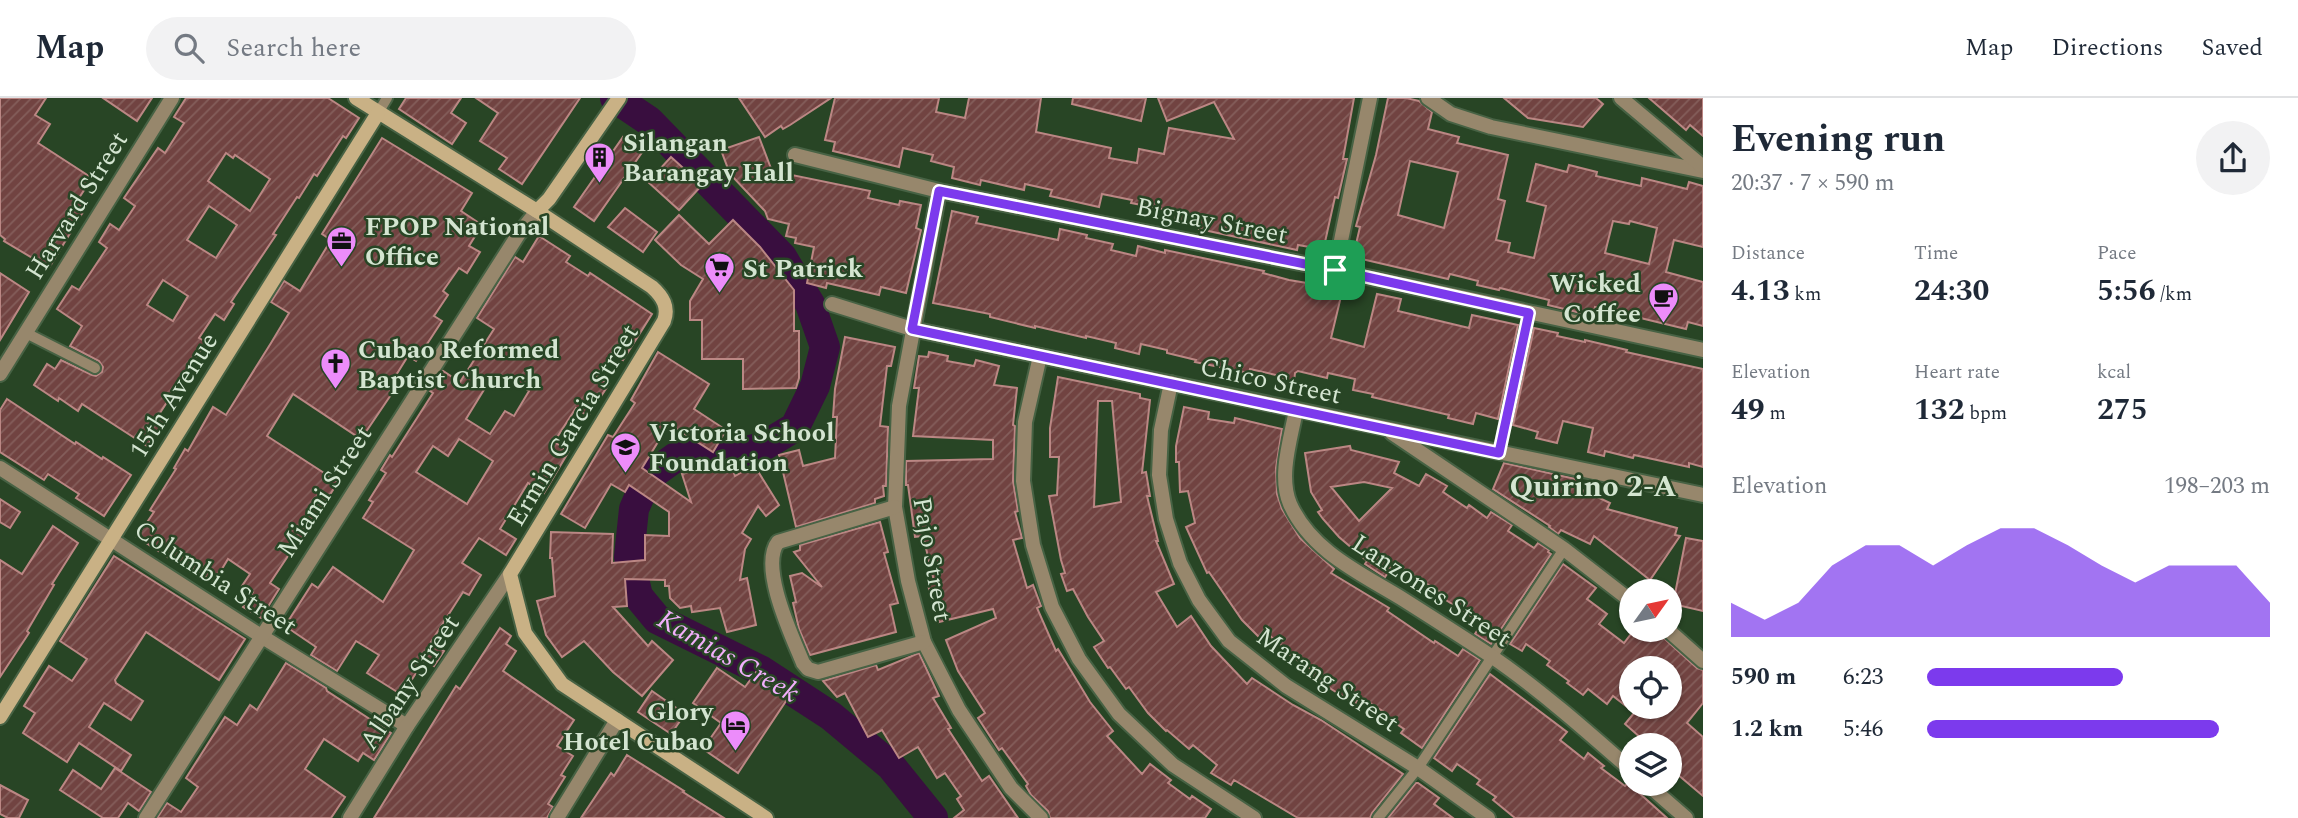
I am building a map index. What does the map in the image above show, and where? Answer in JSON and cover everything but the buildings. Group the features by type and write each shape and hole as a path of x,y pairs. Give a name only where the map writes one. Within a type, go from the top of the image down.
{"street":[{"name":"Harvard Street","path":"0,374 172,98"},
{"name":"Ermin Garcia Street","path":"356,98 537,211 660,294 666,313 664,321 510,574"},
{"name":"Miami Street","path":"146,818 518,235 549,199 619,98"},
{"path":"1335,270 1370,98"},
{"path":"1428,98 1451,114 1491,127 1703,169"},
{"path":"1621,98 1703,169"},
{"name":"15th Avenue","path":"0,717 378,113"},
{"name":"Bignay Street","path":"795,155 939,191 1335,270 1703,350"},
{"name":"Pajo Street","path":"939,191 899,406 895,507 908,581 924,642 959,710 1011,788 1041,818"},
{"name":"Chico Street","path":"832,304 912,329 1703,495"},
{"path":"1040,356 1026,422 1023,481 1033,545 1052,607 1079,659 1119,714 1173,765 1254,818"},
{"name":"Marang Street","path":"1171,383 1161,430 1159,475 1166,519 1180,563 1199,600 1229,641 1286,686 1418,768 1488,818"},
{"name":"Lanzones Street","path":"1296,410 1286,469 1286,485 1289,502 1307,530 1330,554 1343,563 1492,657 1619,760"},
{"path":"1385,429 1564,549 1619,592"},
{"name":"Columbia Street","path":"0,468 261,636 407,726"},
{"path":"895,507 778,542 772,557 778,604 803,663 808,669 818,672 924,642"},
{"path":"510,574 522,624 535,649 562,684 764,817"},
{"name":"Albany Street","path":"350,818 407,726 510,574"},
{"path":"1682,642 1703,661"},
{"path":"557,818 617,720"},
{"path":"1661,796 1686,818"}],"lane":[{"name":"15th Avenue","path":"378,113 387,98"},
{"path":"1499,453 1529,313"},
{"path":"26,333 95,368"},
{"path":"1378,818 1418,768 1564,549"}],"waterway":[{"name":"Kamias Creek","path":"615,98 649,121 782,257 810,304 825,347 815,386 795,427 762,447 719,457 700,453 676,457 648,477 634,509 629,557 638,596 657,619 762,671 831,716 891,766 933,818"}],"place":[{"name":"Silangan Barangay Hall","path":"600,184"},
{"name":"FPOP National Office","path":"342,268"},
{"name":"St Patrick","path":"720,295"},
{"name":"Wicked Coffee","path":"1664,325"},
{"name":"Cubao Reformed Baptist Church","path":"335,391"},
{"name":"Victoria School Foundation","path":"626,474"},
{"name":"Glory Hotel Cubao","path":"736,753"}],"district":[{"name":"Quirino 2-A","path":"1593,486"}],"route":[{"path":"939,191 1335,270 1529,313 1499,453 912,329 939,191"}]}
